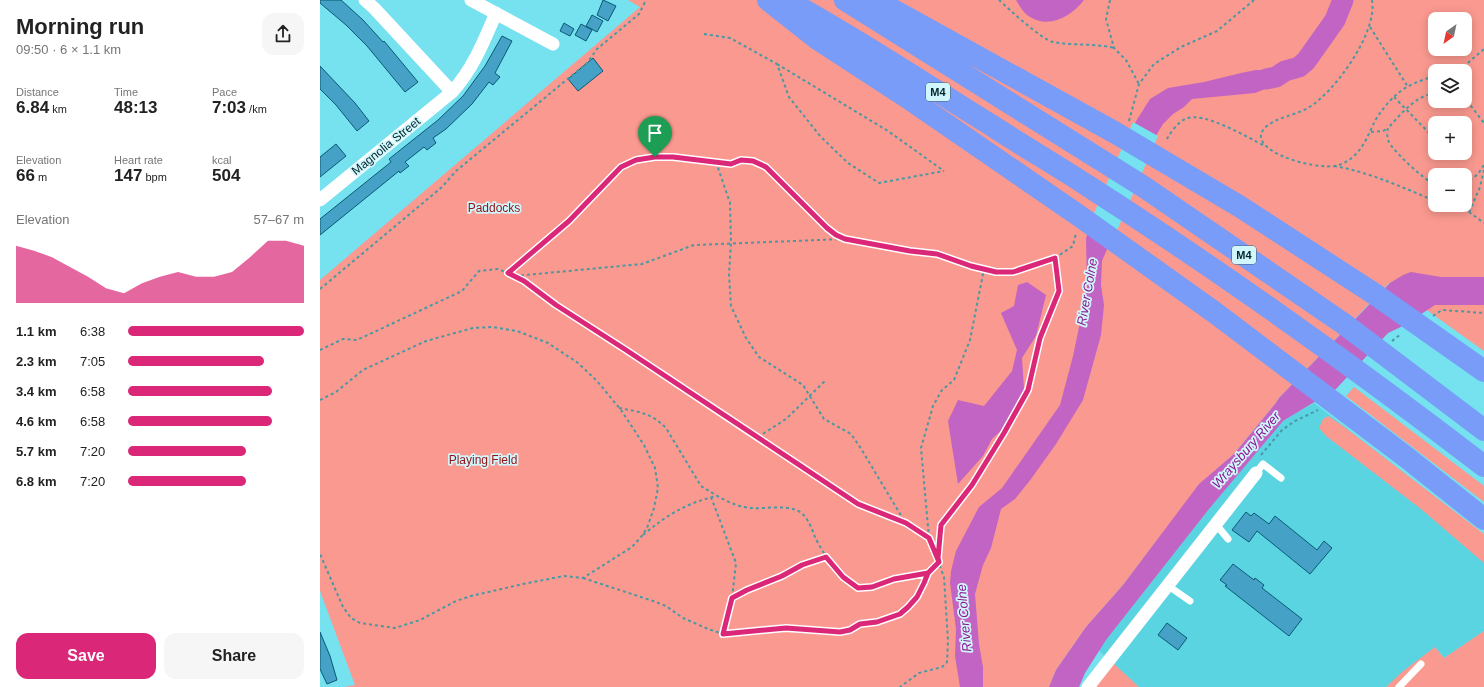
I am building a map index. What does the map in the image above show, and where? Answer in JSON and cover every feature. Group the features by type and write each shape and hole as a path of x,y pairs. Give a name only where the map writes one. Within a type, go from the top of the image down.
{"highway":[{"path":"768,0 816,38 905,96 1078,215 1293,370 1484,519"},
{"name":"M4","path":"786,0 816,17 1088,186 1130,214 1323,346 1484,466"},
{"name":"M4","path":"845,0 1144,187 1344,324 1484,430"},
{"path":"876,0 1114,132 1163,148 1239,206 1376,295 1484,371"}],"street":[{"path":"365,0 452,92"},
{"path":"471,0 554,44"},
{"name":"Magnolia Street","path":"320,200 452,92 465,77 475,60 496,13"},
{"path":"1088,687 1215,523 1256,473"}],"lane":[{"path":"1256,473 1263,464 1281,478"},
{"path":"1215,523 1228,539"},
{"path":"1167,585 1190,601"},
{"path":"1399,687 1421,664"}],"path":[{"path":"320,289 442,187 456,171 587,63 597,49 639,14 646,0"},
{"path":"999,0 1023,22 1051,41 1087,46 1100,44 1114,48 1126,60 1139,84 1154,64 1181,47 1217,31 1254,0"},
{"path":"1110,0 1106,19 1114,48"},
{"path":"1266,147 1260,139 1262,130 1275,120 1295,114 1310,107 1346,70 1370,27 1373,12 1372,0"},
{"path":"1370,27 1408,87"},
{"path":"704,34 730,38 777,64 888,131 944,171 879,182 848,163 820,136 789,97 777,64"},
{"path":"1466,64 1484,49"},
{"path":"1163,148 1172,130 1185,119 1198,117 1218,123 1287,158 1304,164 1325,167 1333,166 1353,158 1358,153 1383,110 1394,97 1408,87 1428,79"},
{"path":"1371,132 1388,128 1406,110 1422,97 1428,95"},
{"path":"1394,97 1428,132"},
{"path":"1472,107 1484,123"},
{"path":"1388,128 1388,140 1397,152 1428,179"},
{"path":"508,273 569,221 621,167 636,160 655,157 731,164 741,160 753,161 766,167 827,228 836,235 845,239"},
{"path":"716,162 730,203 731,243 729,274 731,306 746,338 759,357 803,385 824,418 851,434 906,523"},
{"path":"1472,179 1478,174 1484,165"},
{"path":"1333,166 1377,178 1428,198"},
{"path":"1472,205 1480,187 1484,170"},
{"path":"1469,212 1484,224"},
{"path":"514,276 642,264 694,245 845,239 910,251 937,254 996,272 1013,272 1055,258 1073,246"},
{"path":"938,558 941,525 972,485 1028,390 1040,338 1059,291 1055,258"},
{"path":"320,350 343,339 357,340 462,291 479,271 498,269 524,281 556,305 858,504 906,523 929,538"},
{"path":"900,687 919,673 942,667 947,662 948,641 944,577 938,558 929,538 921,448 933,406 942,390 954,380 970,340 984,269"},
{"path":"1442,310 1484,313"},
{"path":"320,400 336,392 363,370 388,357 426,341 464,329 493,327 517,331 548,343 589,372 619,408 647,450 657,475 657,499 641,537"},
{"path":"758,437 786,419 826,380"},
{"path":"619,408 644,413 659,421 666,428 701,486 718,496 737,506 796,510 802,514 809,523 816,540 826,557 843,577 858,588 872,587 894,579 928,573"},
{"path":"583,578 632,546 659,522 683,506 698,500 718,496"},
{"path":"711,497 736,563 732,598 723,634"},
{"path":"320,554 343,607 351,618 360,624 388,628 408,625 456,601 523,584 564,576 583,578 653,601 666,606 682,618 708,630 723,634 786,628 840,632 850,630 860,624 877,622 900,614 917,597 928,573 939,562"},
{"path":"732,598 747,590 782,576 802,565 826,557"}],"shaded area":[{"path":"1314,403 1484,535 1484,631 1444,658 1435,647 1386,687 1139,687 1098,650 1209,509 1270,435 1283,421"}],"green space":[{"path":"628,0 1484,0 1484,351 1389,283 1279,398 1234,454 1200,484 1123,585 1086,627 1056,670 1049,687 344,687 355,685 320,591 320,280 640,7"},
{"path":"1354,387 1484,486 1484,502 1346,396"},
{"path":"1328,416 1484,534 1484,563 1421,509 1326,436 1319,428 1323,419"},
{"path":"1484,631 1484,687 1386,687 1402,672 1435,647 1444,658"},
{"path":"1113,663 1139,687 1095,687"}],"water":[{"path":"1016,0 1084,0 1067,16 1045,22 1030,17"},
{"path":"1292,69 1283,82 1255,93 1192,99 1163,124 1154,139 1102,261 1101,285 1104,305 1101,335 1083,400 1056,444 1031,479 1015,499 1001,509 991,548 983,565 975,594 979,644 983,667 983,687 960,687 955,656 956,629 950,583 951,571 956,551 979,507 1002,488 1060,405 1073,356 1087,289 1086,238 1133,126 1150,99 1168,88 1204,82 1256,70 1275,71"},
{"name":"Wraysbury River","path":"1411,272 1441,277 1484,277 1484,305 1435,305 1403,326 1388,333 1336,389 1283,421 1209,509 1106,640 1085,673 1079,687 1049,687 1056,670 1086,627 1123,585 1199,484 1234,454 1279,398 1390,283"},
{"path":"1027,282 1046,295 1036,336 1022,358 1024,388 1018,415 992,439 983,456 958,484 948,421 958,400 984,406 1012,371 1017,350 1001,313 1014,306 1018,285"}],"pier":[{"path":"1133,122 1158,136 1109,249 1086,232"}],"building":[{"path":"320,0 341,0 363,20 383,42 384,41 418,82 405,92 367,46 346,25 320,3"},
{"path":"603,0 616,6 608,21 597,15"},
{"path":"592,15 603,21 597,32 586,26"},
{"path":"564,23 574,29 570,36 560,31"},
{"path":"581,24 592,30 586,41 575,35"},
{"path":"502,36 512,41 495,73 500,77 493,85 489,82 472,104 446,129 433,138 436,143 427,150 424,147 405,162 409,166 400,173 399,171 320,235 320,219 391,162 389,159 438,120 463,96 485,66"},
{"path":"593,58 603,71 578,91 568,79"},
{"path":"320,66 355,103 369,121 357,131 336,105 320,89"},
{"path":"336,144 346,156 320,177 320,157"},
{"path":"1246,512 1251,516 1254,513 1269,524 1275,516 1317,550 1324,541 1332,548 1310,574 1257,531 1249,542 1232,530"},
{"path":"1233,564 1254,580 1255,578 1264,585 1262,588 1302,619 1289,636 1225,586 1227,585 1220,580"},
{"path":"1167,623 1187,638 1178,650 1158,635"},
{"path":"320,632 330,656 337,680 327,684 320,669"}],"waterway":[{"name":"River Colne","path":"1266,79 1276,77 1285,71 1299,67 1306,61 1335,20 1343,0"}],"route":[{"path":"655,157 636,160 621,167 569,221 508,273 524,281 556,305 858,504 906,523 929,538 939,562 928,573 917,597 900,614 877,622 860,624 850,630 840,632 786,628 723,634 732,598 747,590 782,576 802,565 826,557 843,577 858,588 872,587 894,579 928,573 939,562 938,558 941,525 972,485 1028,390 1040,338 1059,291 1055,258 1013,272 996,272 971,266 937,254 910,251 845,239 836,235 810,213 766,167 753,161 741,160 731,164 673,157 655,157"}],"park label":[{"name":"Paddocks","path":"494,208"},
{"name":"Playing Field","path":"483,460"}]}
